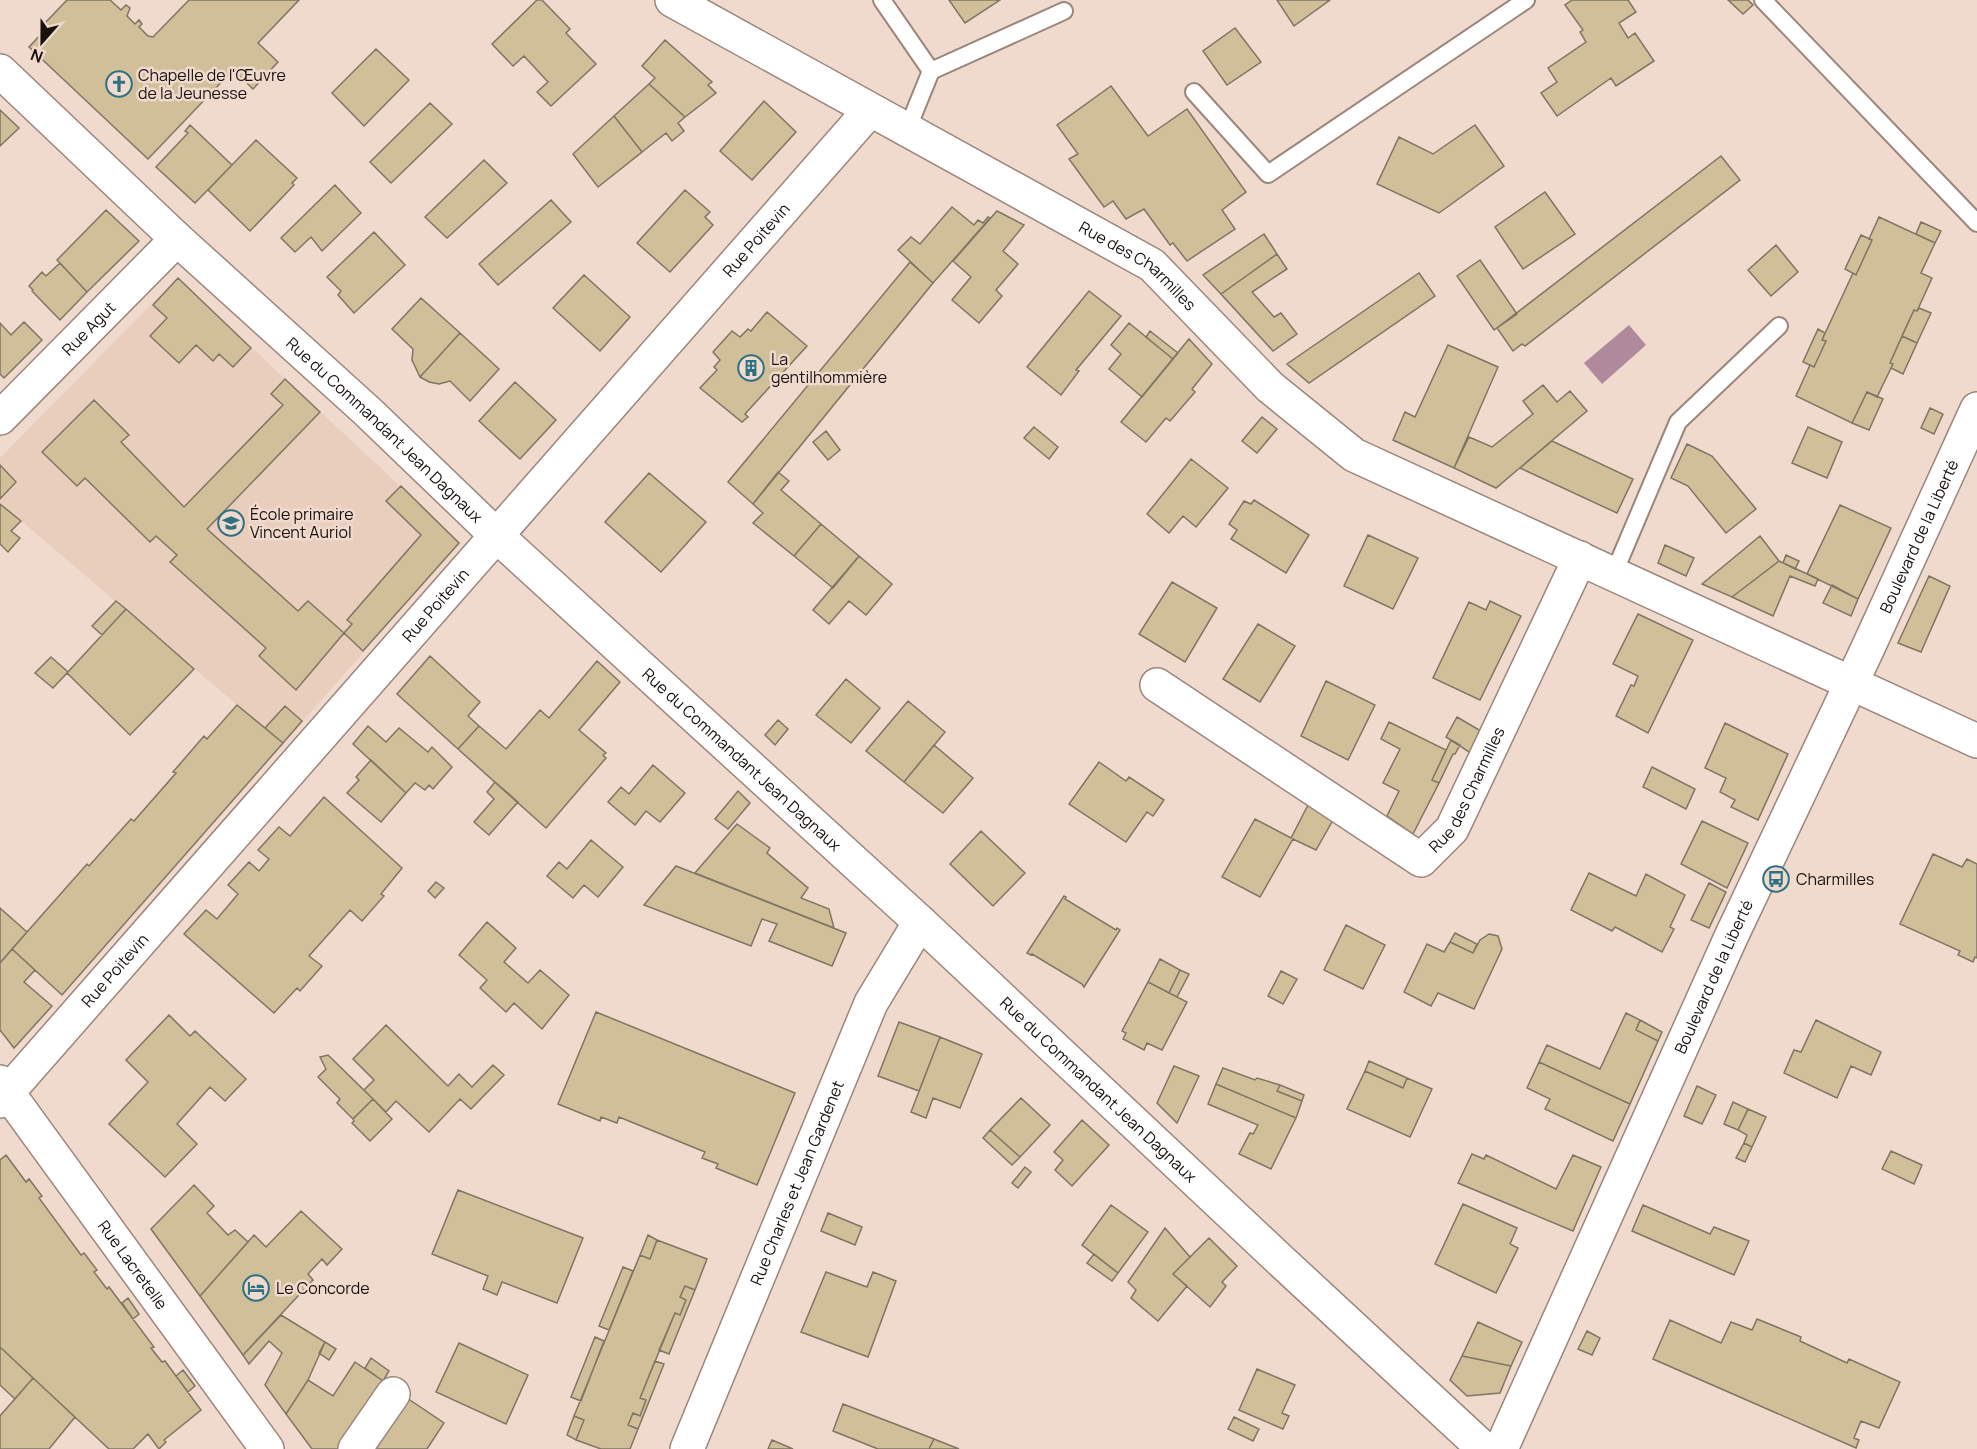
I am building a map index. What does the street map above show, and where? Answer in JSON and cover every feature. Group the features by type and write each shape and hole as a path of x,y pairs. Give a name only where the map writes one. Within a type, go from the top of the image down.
{"street":[{"name":"Rue des Charmilles","path":"672,0 1152,265 1270,387 1354,455 1977,741"},
{"name":"Rue du Commandant Jean Dagnaux","path":"0,70 177,239 367,411 497,536 920,922 1484,1449"},
{"name":"Rue Poitevin","path":"2,1092 497,536 870,110"},
{"name":"Rue Agut","path":"0,418 177,239"},
{"name":"Boulevard de la Liberté","path":"1501,1449 1731,937 1852,682 1977,409"},
{"name":"Rue des Charmilles","path":"1157,685 1421,860 1452,829 1580,558"},
{"name":"Rue Charles et Jean Gardenet","path":"687,1449 871,1003 920,922"},
{"name":"Rue Lacretelle","path":"2,1092 267,1449"},
{"path":"355,1449 393,1394"}],"lane":[{"path":"882,0 931,71"},
{"path":"1194,92 1268,174 1526,0"},
{"path":"1763,0 1977,224"},
{"path":"908,130 931,71 1064,11"},
{"path":"1614,573 1678,422 1779,326"}],"shaded area":[{"name":"École primaire Vincent Auriol","path":"177,278 460,542 283,744 0,503 0,458"},
{"path":"1629,325 1646,345 1602,384 1584,363"}],"building":[{"path":"67,0 110,0 121,10 126,5 130,8 127,16 135,24 139,20 142,24 139,27 148,36 153,37 189,0 299,0 258,43 278,62 253,89 233,70 148,159 29,47 44,31 42,30 47,25 45,23"},
{"path":"537,0 542,0 570,29 566,33 596,64 551,106 537,92 548,82 524,56 513,66 492,44"},
{"path":"949,0 1000,0 965,23"},
{"path":"1277,0 1330,0 1294,26"},
{"path":"1572,0 1628,0 1636,12 1619,23 1628,38 1635,33 1654,61 1616,86 1611,78 1557,116 1541,93 1557,82 1548,68 1586,42 1580,32 1583,30 1565,5"},
{"path":"1728,0 1748,0 1753,5 1743,14"},
{"path":"1235,28 1261,62 1227,85 1203,51"},
{"path":"665,40 712,82 708,85 716,93 685,117 649,84 655,78 642,66"},
{"path":"376,49 409,80 364,126 332,93"},
{"path":"649,84 685,117 678,123 684,131 672,141 666,133 642,152 614,116"},
{"path":"1111,86 1148,136 1187,109 1246,192 1222,210 1235,229 1187,261 1173,243 1170,245 1144,209 1126,219 1113,201 1104,207 1069,159 1078,154 1057,125"},
{"path":"764,101 796,132 752,180 720,151"},
{"path":"430,103 452,124 391,183 370,162"},
{"path":"0,110 19,128 0,146"},
{"path":"614,116 642,152 598,187 573,154"},
{"path":"190,125 232,165 195,203 156,167 188,133 185,131"},
{"path":"1475,125 1504,166 1439,213 1377,184 1399,137 1433,154"},
{"path":"256,140 297,178 292,183 294,185 250,231 208,190"},
{"path":"1721,156 1740,180 1525,346 1522,344 1513,351 1497,328"},
{"path":"484,160 507,183 447,238 425,217"},
{"path":"335,185 361,213 322,251 311,237 295,252 281,238"},
{"path":"685,190 710,212 705,217 713,225 670,272 637,243"},
{"path":"1545,192 1575,234 1523,269 1495,227"},
{"path":"551,200 571,222 498,285 479,264"},
{"path":"952,207 974,225 978,220 983,223 988,217 990,218 933,283 898,250 911,237 920,244"},
{"path":"106,210 139,241 87,292 57,260"},
{"path":"997,211 1024,225 1003,251 1018,264 996,290 1002,296 979,323 952,300 971,277 953,261"},
{"path":"1879,217 1935,243 1921,273 1932,278 1917,311 1914,310 1890,363 1893,364 1877,397 1867,392 1852,423 1796,396 1810,365 1814,367 1826,341 1822,340 1853,273 1856,275 1872,240 1869,239"},
{"path":"1921,222 1941,231 1935,243 1916,234"},
{"path":"374,232 405,265 354,313 338,295 341,291 327,277"},
{"path":"1264,234 1277,254 1221,294 1203,275"},
{"path":"1861,235 1872,240 1856,275 1845,269"},
{"path":"1776,245 1798,272 1771,296 1748,270"},
{"path":"1277,254 1287,269 1252,292 1274,317 1281,313 1297,334 1273,351 1221,294"},
{"path":"1480,260 1517,314 1494,330 1457,276"},
{"path":"910,262 933,283 753,504 728,482"},
{"path":"60,263 87,292 60,320 29,286 42,272 46,276"},
{"path":"1419,273 1435,296 1309,383 1287,364"},
{"path":"584,275 630,317 600,351 553,308"},
{"path":"178,278 251,348 233,367 219,354 213,361 196,345 179,363 150,336 167,318 153,305"},
{"path":"1089,291 1121,316 1076,370 1079,371 1061,395 1027,367"},
{"path":"421,298 460,333 420,377 412,360 413,349 392,329"},
{"path":"1919,308 1931,313 1917,343 1902,336 1914,310 1917,311"},
{"name":"La gentilhommière","path":"767,312 807,346 745,414 748,417 742,422 700,388 717,370 714,367 720,360 713,352 732,331 740,337 748,329 751,331"},
{"path":"24,322 42,340 4,378 0,374 0,323 11,335"},
{"path":"1129,323 1173,359 1142,397 1109,369 1121,354 1111,345"},
{"path":"1818,329 1825,333 1822,340 1826,341 1814,367 1803,362"},
{"path":"1150,331 1178,353 1173,359 1146,337"},
{"path":"460,333 499,369 470,401 450,381 439,384 420,377"},
{"path":"1902,336 1917,343 1903,374 1891,368 1893,364 1890,363"},
{"path":"1189,339 1212,364 1192,389 1195,392 1170,421 1166,418 1146,442 1121,422"},
{"path":"1448,345 1498,367 1454,468 1393,440 1405,412 1415,417"},
{"path":"285,379 320,412 207,529 298,611 308,601 344,633 296,690 259,656 266,648 170,562 177,555 156,536 150,542 85,478 77,486 42,452 94,400 129,435 121,442 184,507 283,405 271,394"},
{"path":"515,382 556,420 520,459 479,421"},
{"path":"1543,385 1557,402 1570,391 1587,411 1496,488 1454,468 1469,437 1492,447 1533,414 1523,401"},
{"path":"1867,392 1883,399 1869,430 1852,423"},
{"path":"1930,408 1943,414 1934,434 1921,428"},
{"path":"1262,417 1277,429 1257,453 1242,441"},
{"path":"1034,427 1058,447 1049,459 1024,438"},
{"path":"1808,427 1842,442 1827,478 1792,463"},
{"path":"826,431 840,450 828,460 813,442"},
{"path":"1552,441 1633,479 1617,513 1520,468"},
{"path":"1687,444 1712,456 1756,509 1726,533 1688,486 1671,478"},
{"path":"1191,459 1228,488 1196,527 1183,516 1169,533 1147,514"},
{"path":"0,465 16,482 0,499"},
{"path":"778,472 789,481 781,490 821,524 794,556 753,523 763,513 753,504"},
{"path":"649,473 706,522 661,572 605,522"},
{"path":"401,486 459,543 363,651 344,633 352,624 347,620 421,535 386,501"},
{"path":"1254,500 1309,535 1286,573 1231,539 1237,530 1229,524 1244,501 1251,504"},
{"path":"0,504 21,521 11,531 20,538 8,552 0,544"},
{"path":"1840,505 1891,528 1858,599 1807,574"},
{"path":"821,524 859,556 833,588 794,556"},
{"path":"1368,535 1418,558 1393,609 1344,586"},
{"path":"1760,536 1779,561 1732,597 1702,584"},
{"path":"1665,545 1694,558 1686,576 1658,563"},
{"path":"1786,555 1799,561 1795,569 1783,563"},
{"path":"859,556 892,584 866,615 849,601 829,624 813,610"},
{"path":"1779,561 1818,579 1815,586 1790,576 1773,616 1732,597"},
{"path":"1929,576 1950,586 1921,652 1898,643"},
{"path":"1172,582 1217,608 1185,662 1139,634"},
{"path":"1832,585 1858,599 1851,616 1823,603"},
{"path":"116,601 126,609 102,635 92,626"},
{"path":"1490,601 1521,616 1480,700 1433,678 1469,602 1486,610"},
{"path":"126,609 194,669 130,735 67,673"},
{"path":"1638,614 1693,640 1648,733 1616,716 1638,676 1613,664"},
{"path":"1258,624 1295,646 1260,702 1223,679"},
{"path":"430,656 480,702 468,716 479,726 458,749 397,694"},
{"path":"51,657 68,672 53,688 35,673"},
{"path":"597,661 620,682 579,730 606,753 603,755 606,758 546,828 458,749 479,726 506,749 540,710 549,718"},
{"path":"846,679 880,708 851,743 816,715"},
{"path":"1326,681 1375,705 1348,760 1301,736"},
{"path":"908,701 945,732 904,782 866,751"},
{"path":"237,705 283,743 62,995 12,949 87,864 89,866 131,819 134,821 176,773 173,772 204,736 207,739"},
{"path":"285,706 302,721 283,743 265,728"},
{"path":"1457,717 1486,734 1475,756 1446,737"},
{"path":"778,720 788,729 775,745 765,735"},
{"path":"1389,722 1446,750 1432,780 1439,783 1413,834 1387,816 1399,791 1383,783 1400,749 1381,739"},
{"path":"1725,723 1788,754 1758,820 1731,807 1735,800 1720,792 1726,778 1705,768"},
{"path":"368,726 386,742 399,728 428,752 432,747 452,767 433,789 429,785 425,790 415,783 406,793 353,744"},
{"path":"1451,740 1460,745 1439,783 1432,780"},
{"path":"934,745 973,778 943,813 904,782"},
{"path":"371,760 406,793 381,822 347,793 359,780 356,777"},
{"path":"1099,762 1126,781 1129,777 1164,800 1153,816 1147,812 1126,842 1069,804"},
{"path":"653,765 685,793 660,822 646,811 635,825 608,802 621,787 629,794"},
{"path":"1652,767 1695,789 1686,809 1643,787"},
{"path":"495,782 518,802 489,835 474,822 494,799 487,792"},
{"path":"738,791 750,803 728,829 715,819"},
{"path":"324,797 402,868 381,894 384,896 362,921 350,910 309,956 322,966 300,991 297,988 274,1013 184,934 206,910 217,919 238,894 228,885 249,862 259,871 269,859 258,850 279,827 290,836"},
{"path":"1308,805 1333,820 1316,850 1293,839 1260,897 1222,877 1255,819 1291,838"},
{"path":"1702,821 1748,843 1727,888 1681,864"},
{"path":"737,824 770,848 767,853 808,888 801,898 829,909 834,928 695,873"},
{"path":"981,831 1025,873 993,906 950,864"},
{"path":"591,840 623,867 598,897 584,885 573,898 547,876 559,862 567,869"},
{"path":"1933,854 1962,867 1967,859 1977,864 1977,958 1975,957 1973,962 1958,955 1960,951 1900,924"},
{"path":"676,866 846,933 832,966 769,941 777,924 762,919 751,946 644,905"},
{"path":"1589,873 1636,896 1646,874 1685,895 1670,927 1674,929 1662,952 1615,927 1612,931 1571,910"},
{"path":"436,882 444,888 435,898 428,891"},
{"path":"1709,883 1726,892 1709,928 1691,920"},
{"path":"1064,896 1065,899 1116,930 1117,928 1120,930 1084,987 1027,953"},
{"path":"0,908 27,932 0,963"},
{"path":"487,922 516,948 504,962 528,983 540,970 569,995 542,1029 514,1003 506,1012 480,988 487,980 459,955"},
{"path":"1346,925 1385,945 1363,989 1324,970"},
{"path":"1455,933 1477,944 1473,953 1450,942"},
{"path":"1489,934 1498,936 1502,949 1474,1009 1438,993 1431,1006 1404,992 1427,944 1444,952 1450,942 1473,953 1480,940"},
{"path":"12,949 35,970 24,982 52,1006 14,1048 0,1030 0,963"},
{"path":"1160,959 1180,970 1169,993 1148,982"},
{"path":"1180,970 1189,974 1177,997 1169,993"},
{"path":"1281,971 1297,979 1283,1004 1268,996"},
{"path":"1148,982 1187,1002 1162,1050 1147,1043 1144,1050 1123,1039 1126,1033 1122,1031"},
{"path":"596,1012 795,1093 757,1185 716,1168 718,1164 702,1158 705,1152 619,1117 617,1123 601,1117 600,1121 558,1104"},
{"path":"1626,1013 1640,1020 1636,1030 1658,1041 1630,1104 1539,1062 1547,1045 1600,1069"},
{"path":"169,1015 190,1036 195,1031 246,1079 225,1101 210,1087 177,1124 197,1144 165,1177 109,1124 148,1082 126,1060"},
{"path":"1640,1020 1662,1032 1658,1041 1636,1030"},
{"path":"1816,1020 1881,1052 1871,1075 1851,1066 1837,1098 1784,1073 1794,1050 1801,1052"},
{"path":"899,1022 940,1037 919,1091 878,1076"},
{"path":"386,1025 448,1086 459,1074 472,1087 493,1065 504,1075 471,1109 460,1099 429,1132 396,1101 386,1112 364,1090 374,1080 353,1059"},
{"path":"940,1037 982,1054 960,1108 933,1098 926,1118 911,1112"},
{"path":"328,1055 373,1099 353,1119 337,1103 340,1099 318,1077 326,1069 320,1057"},
{"path":"1369,1061 1407,1078 1403,1088 1365,1071"},
{"path":"1539,1062 1630,1104 1613,1141 1545,1109 1550,1099 1527,1088"},
{"path":"1174,1066 1199,1076 1177,1123 1157,1103"},
{"path":"1223,1068 1255,1080 1257,1078 1280,1085 1277,1091 1302,1101 1296,1118 1216,1084"},
{"path":"1365,1071 1403,1088 1407,1078 1432,1089 1410,1137 1347,1109"},
{"path":"1216,1084 1296,1118 1271,1169 1239,1154 1250,1133 1253,1134 1258,1125 1208,1104"},
{"path":"1280,1085 1304,1095 1302,1101 1277,1091"},
{"path":"1697,1086 1716,1095 1702,1124 1684,1116"},
{"path":"1021,1098 1050,1125 1020,1157 990,1130"},
{"path":"373,1099 392,1119 370,1141 352,1123 353,1119"},
{"path":"1733,1102 1748,1109 1738,1130 1724,1124"},
{"path":"1748,1109 1766,1117 1752,1147 1744,1143 1747,1135 1738,1130"},
{"path":"1082,1120 1109,1145 1072,1186 1055,1170 1063,1160 1054,1152"},
{"path":"990,1130 1020,1157 1012,1165 983,1138"},
{"path":"1744,1143 1752,1147 1745,1162 1736,1158"},
{"path":"1891,1151 1922,1165 1914,1184 1882,1169"},
{"path":"1472,1154 1484,1159 1486,1155 1556,1189 1573,1155 1601,1167 1573,1231 1458,1183"},
{"path":"6,1155 26,1182 29,1179 42,1196 39,1198 81,1255 84,1253 97,1270 94,1272 107,1289 109,1287 154,1347 151,1348 162,1362 165,1361 201,1410 164,1440 166,1442 159,1449 148,1434 133,1449 109,1449 0,1347 0,1160"},
{"path":"1025,1167 1031,1172 1018,1188 1012,1183"},
{"path":"194,1185 214,1206 207,1213 228,1235 235,1230 248,1242 200,1296 151,1229"},
{"path":"458,1190 583,1238 557,1303 502,1282 497,1295 483,1289 488,1276 432,1254"},
{"path":"1463,1204 1517,1228 1510,1244 1518,1248 1496,1293 1435,1264"},
{"path":"1111,1205 1148,1232 1118,1273 1082,1245"},
{"path":"1643,1205 1710,1234 1714,1227 1749,1241 1734,1275 1632,1231"},
{"name":"Le Concorde","path":"301,1211 342,1249 327,1265 322,1259 308,1274 313,1280 243,1355 200,1296 254,1235 266,1247"},
{"path":"828,1213 862,1227 855,1245 821,1231"},
{"path":"1165,1228 1190,1257 1173,1274 1187,1286 1158,1321 1131,1298 1136,1290 1128,1282"},
{"path":"648,1235 657,1240 650,1259 640,1255"},
{"path":"1209,1238 1237,1266 1222,1282 1226,1286 1210,1307 1173,1274"},
{"path":"657,1240 707,1259 695,1290 685,1286 680,1297 686,1300 680,1315 675,1313 640,1398 646,1400 640,1416 633,1413 628,1425 638,1429 630,1449 601,1449 576,1440 584,1420 574,1416 640,1255 650,1259"},
{"path":"1094,1254 1118,1273 1112,1281 1087,1263"},
{"path":"623,1267 633,1271 609,1330 599,1326"},
{"path":"826,1272 867,1287 873,1272 896,1281 868,1357 801,1332"},
{"path":"685,1286 695,1290 669,1354 659,1350 675,1313 680,1315 686,1300 680,1297"},
{"path":"128,1298 139,1314 133,1319 122,1303"},
{"path":"281,1315 325,1342 308,1380 286,1414 265,1385 282,1353 269,1341 249,1364 243,1355"},
{"path":"1757,1319 1801,1337 1800,1341 1847,1363 1849,1359 1900,1382 1879,1428 1861,1421 1854,1438 1859,1440 1856,1448 1653,1359 1670,1320 1721,1343 1731,1322 1752,1330"},
{"path":"1478,1322 1522,1342 1511,1366 1462,1356"},
{"path":"1587,1331 1600,1338 1592,1355 1578,1349"},
{"path":"595,1337 604,1341 581,1401 571,1397"},
{"path":"325,1342 336,1349 329,1360 319,1353"},
{"path":"459,1343 528,1375 506,1424 436,1392"},
{"path":"0,1347 33,1378 15,1399 0,1385"},
{"path":"1462,1356 1511,1366 1500,1393 1467,1396 1450,1380"},
{"path":"371,1358 389,1371 383,1381 365,1368"},
{"path":"655,1361 664,1364 638,1429 628,1425 633,1413 640,1416 646,1400 640,1398"},
{"path":"355,1362 383,1381 339,1449 312,1449 286,1414 308,1380 333,1396"},
{"path":"1257,1369 1295,1385 1282,1413 1289,1416 1283,1429 1239,1410"},
{"path":"183,1370 195,1386 188,1392 176,1376"},
{"path":"33,1378 75,1417 49,1449 0,1449 0,1416"},
{"path":"407,1398 444,1423 427,1449 375,1449"},
{"path":"843,1404 934,1439 929,1449 878,1449 833,1431"},
{"path":"574,1416 584,1420 576,1440 567,1435"},
{"path":"1234,1417 1259,1429 1253,1441 1228,1429"},
{"path":"934,1439 959,1449 929,1449"},
{"path":"772,1440 793,1449 768,1449"}],"place":[{"name":"Chapelle de l'Œuvre de la Jeunesse","path":"119,84"},
{"name":"La gentilhommière","path":"751,368"},
{"name":"École primaire Vincent Auriol","path":"231,523"},
{"name":"Charmilles","path":"1776,879"},
{"name":"Le Concorde","path":"256,1288"}]}
